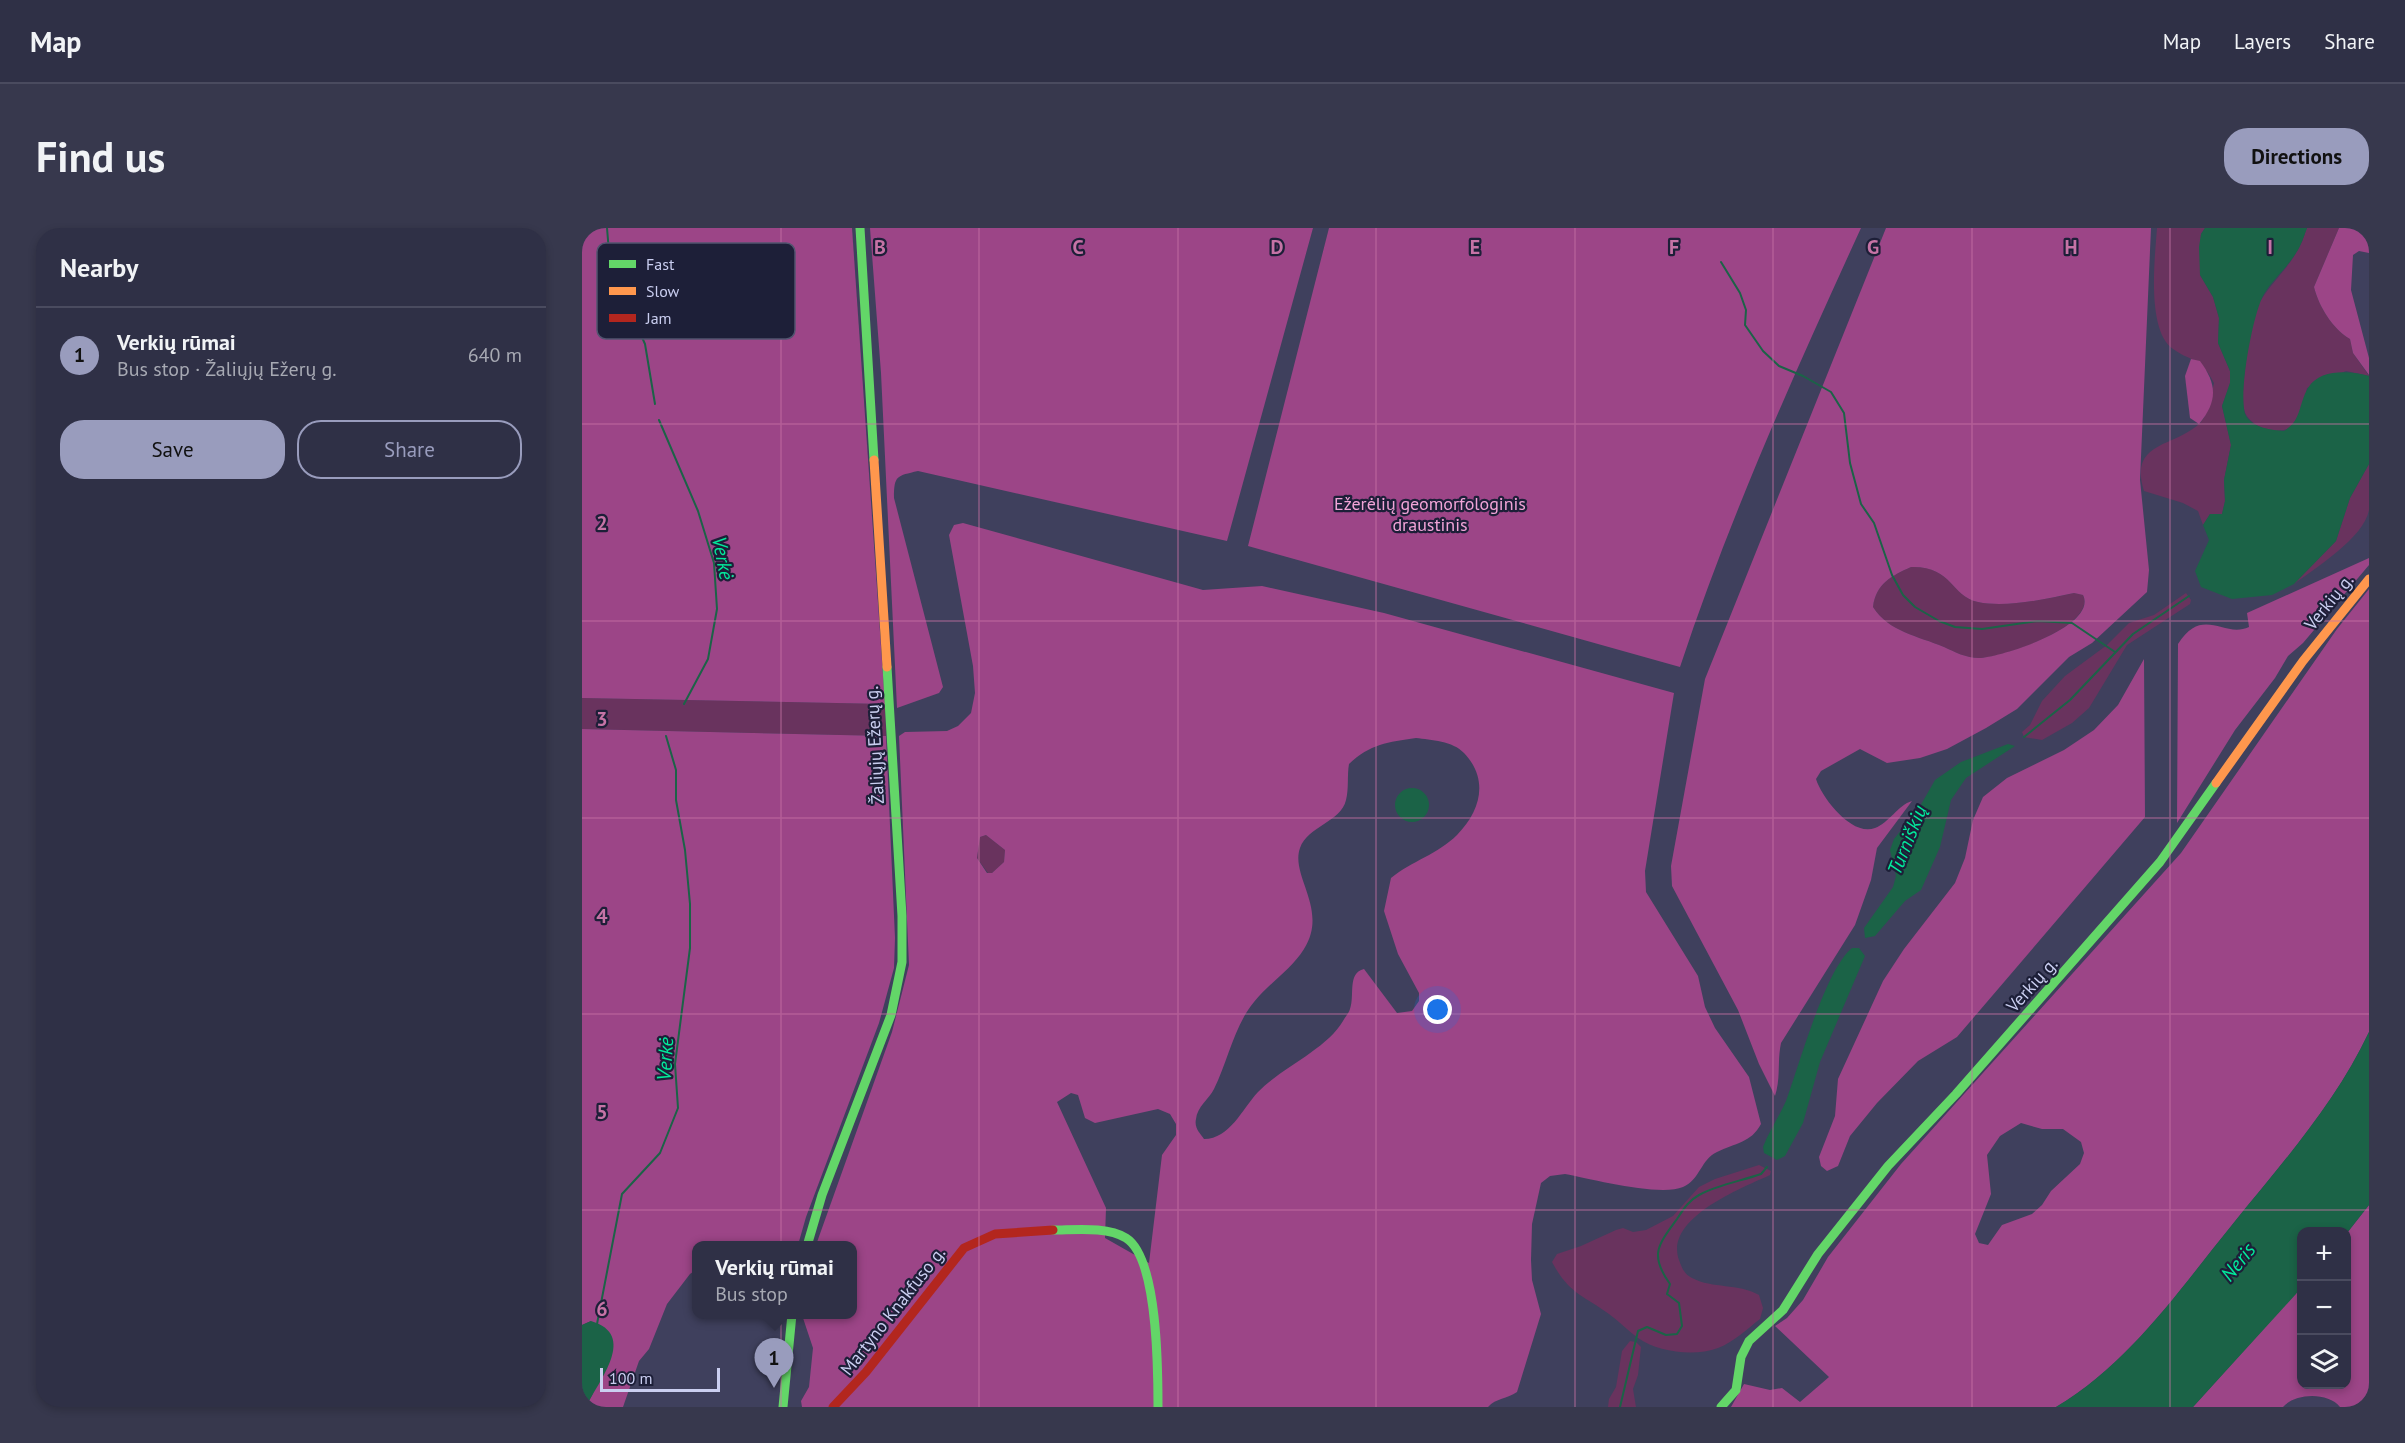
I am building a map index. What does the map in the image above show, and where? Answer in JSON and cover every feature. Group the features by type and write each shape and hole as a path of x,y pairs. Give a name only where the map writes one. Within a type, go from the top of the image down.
{"main road":[{"name":"Žaliųjų Ežerų g.","path":"808,1241 822,1195 891,1015 902,962 902,916 860,228"},
{"name":"Verkių g.","path":"1721,1407 1736,1390 1741,1357 1749,1341 1783,1310 1818,1254 1888,1166 1964,1085 2160,862 2303,661 2369,579"},
{"name":"Martyno Knakfuso g.","path":"833,1407 866,1372 964,1248 984,1236 997,1232 1048,1230 1122,1236 1133,1244 1139,1253 1153,1310 1158,1350 1158,1407"},
{"path":"783,1407 792,1319"}],"shaded area":[{"path":"2157,228 2205,228 2201,234 2200,275 2213,297 2219,318 2218,343 2230,371 2230,383 2222,406 2231,445 2224,480 2225,501 2222,514 2210,514 2203,525 2198,511 2183,503 2144,491 2141,474 2143,462 2148,454 2201,422 2208,409 2214,383 2201,364 2173,349 2164,340 2159,326 2154,292"},
{"path":"2307,228 2339,228 2314,287 2319,302 2328,317 2350,339 2353,353 2369,376 2346,371 2307,388 2302,408 2292,426 2279,431 2271,430 2251,421 2244,409 2244,379 2252,322 2259,303 2298,250"},
{"path":"2369,464 2369,510 2365,521 2338,552 2294,584 2336,541 2350,498"},
{"path":"1911,567 1935,571 1962,594 1978,602 2013,603 2074,593 2083,595 2083,607 2076,618 2045,638 2007,653 1991,657 1970,657 1896,628 1873,607 1877,592 1881,587 1897,574"},
{"path":"2186,593 2191,600 2190,604 2127,645 2089,708 2072,723 2042,740 2024,737 2022,732 2030,725 2042,701 2065,676 2107,645 2129,623 2154,615"},
{"path":"582,698 885,704 886,736 582,729"},
{"path":"986,835 1005,850 1004,862 992,873 988,873 977,858 980,837"},
{"path":"1759,1165 1771,1171 1770,1175 1708,1207 1683,1231 1677,1245 1679,1260 1689,1276 1708,1284 1743,1289 1759,1295 1763,1308 1760,1319 1740,1335 1718,1348 1698,1352 1676,1352 1646,1343 1571,1288 1552,1262 1557,1254 1616,1230 1623,1228 1633,1232 1646,1230 1673,1216 1699,1187 1715,1179"},
{"path":"1630,1341 1636,1342 1641,1347 1638,1375 1633,1389 1636,1407 1608,1407 1609,1399 1616,1387 1622,1351"}],"green space":[{"path":"582,228 852,228 885,704 582,698"},
{"path":"870,228 1313,228 1227,541 918,471 898,478 894,498 943,687 939,693 897,708 881,373"},
{"name":"Ežerėlių geomorfologinis draustinis","path":"1329,228 1861,228 1788,390 1742,500 1680,667 1248,546"},
{"path":"1886,228 2151,228 2140,480 2149,570 2147,592 2092,643 2069,657 2017,709 1986,728 1947,749 1920,758 1887,763 1860,749 1821,771 1816,779 1819,787 1839,814 1857,827 1866,829 1880,826 1902,806 1912,801 1877,848 1871,880 1855,925 1781,1043 1775,1096 1759,1064 1738,1010 1672,886 1671,866 1705,679","holes":["1911,567 1925,568 1943,576 1962,594 1978,602 2013,603 2074,593 2083,595 2084,607 2076,618 2045,638 2007,652 1979,658 1970,657 1896,628 1873,607 1877,592 1891,578"]},
{"path":"2339,228 2369,228 2369,253 2359,251 2353,255 2351,290 2369,358 2369,375 2353,353 2350,339 2328,317 2319,302 2314,287"},
{"path":"2191,359 2200,361 2206,369 2213,392 2210,408 2199,424 2190,418 2185,376"},
{"path":"963,523 1203,590 1262,586 1384,613 1674,693 1645,871 1646,892 1698,976 1705,1007 1715,1028 1749,1077 1761,1124 1747,1139 1707,1159 1689,1184 1672,1190 1643,1189 1565,1174 1550,1176 1541,1183 1532,1224 1531,1260 1532,1280 1541,1314 1517,1392 1488,1407 802,1407 801,1401 809,1387 813,1348 803,1319 857,1319 857,1241 817,1241 892,1032 909,965 899,736 905,732 947,731 958,726 971,713 975,693 973,666 949,535 954,525","holes":["1416,738 1435,740 1459,749 1472,763 1479,784 1479,795 1472,816 1457,835 1450,842 1391,878 1384,911 1398,954 1419,993 1419,1001 1412,1011 1397,1013 1364,969 1359,971 1353,980 1349,1010 1336,1031 1258,1092 1228,1129 1213,1138 1204,1139 1197,1128 1197,1115 1214,1089 1241,1022 1260,995 1299,957 1311,934 1313,920 1298,859 1300,848 1310,834 1338,814 1343,807 1347,796 1349,764 1372,748","986,835 1005,850 1004,862 992,873 987,873 977,858 980,837","1071,1093 1078,1095 1085,1118 1095,1123 1158,1109 1170,1114 1176,1124 1176,1135 1162,1155 1149,1263 1105,1238 1106,1208 1057,1102"]},
{"path":"2369,558 2369,565 2303,643 2288,656 2275,678 2235,730 2177,823 2178,644 2187,633 2196,627 2214,625 2240,630 2249,627 2247,613"},
{"path":"2369,589 2369,1032 2340,1084 2288,1156 2152,1324 2107,1369 2056,1407 1731,1407 1744,1384 1770,1390 1782,1388 1800,1402 1829,1377 1775,1326 1787,1318 1803,1300 1828,1257 1901,1164 2181,853 2337,629","holes":["2021,1123 2042,1129 2063,1129 2081,1142 2084,1153 2080,1164 2051,1191 2042,1205 2032,1214 2002,1225 1988,1245 1979,1243 1975,1234 1991,1194 1987,1155 2000,1136"]},
{"path":"2144,659 2145,817 1957,1037 1918,1061 1877,1103 1850,1136 1838,1166 1827,1171 1821,1166 1819,1157 1835,1116 1838,1079 1883,981 1904,949 1955,883 1965,858 1973,820 1983,797 2007,778 2064,750 2094,730 2118,705"},
{"path":"582,729 886,736 895,938 894,968 879,1023 806,1217 799,1241 692,1241 692,1273 667,1304 649,1349 639,1361 623,1407 586,1407 593,1393 591,1321 582,1325"},
{"path":"2369,1205 2369,1407 2340,1407 2328,1399 2312,1396 2295,1399 2283,1407 2193,1407 2297,1291 2297,1389 2351,1389 2351,1228"}],"water":[{"path":"2205,228 2307,228 2296,253 2264,294 2255,318 2243,392 2246,416 2249,420 2263,428 2284,431 2297,417 2308,388 2320,377 2345,372 2369,376 2369,464 2350,498 2336,541 2294,584 2272,595 2232,599 2201,587 2195,571 2209,540 2203,525 2210,514 2222,514 2225,501 2224,480 2231,445 2222,406 2230,383 2230,371 2218,343 2219,318 2213,297 2200,275 2199,247 2201,234"},
{"path":"2008,744 2015,746 1966,778 1951,800 1940,847 1921,890 1905,901 1875,936 1865,938 1864,928 1893,887 1896,876 1890,850 1894,839 1919,808 1935,780 1961,762"},
{"path":"1412,788 1424,793 1429,805 1424,817 1412,822 1400,817 1395,805 1400,793"},
{"path":"1852,948 1859,948 1865,956 1820,1062 1803,1123 1785,1156 1777,1160 1764,1153 1763,1147 1786,1101 1805,1043 1832,976"},
{"name":"Neris","path":"2369,1032 2369,1205 2351,1228 2297,1227 2296,1294 2193,1407 2056,1407 2107,1369 2173,1300 2288,1156 2324,1108"},
{"path":"591,1321 605,1328 612,1337 614,1347 606,1372 586,1407 582,1407 582,1325"}],"waterway":[{"name":"Verkė","path":"607,228 608,243"},
{"path":"1721,262 1740,293 1746,310 1745,325 1763,351 1779,366 1831,392 1844,413 1850,463 1861,504 1874,523 1892,575 1903,595 1915,607 1955,627 1982,629 2038,621 2072,623 2115,652"},
{"name":"Verkė","path":"643,339 655,404"},
{"name":"Verkė","path":"659,420 698,511 714,563 717,609 708,659 684,704"},
{"name":"Turniškių","path":"2024,737 2070,700 2133,634 2189,596"},
{"name":"Verkė","path":"597,1324 622,1194 660,1153 678,1108 675,1064 690,948 690,904 685,850 676,800 676,770 666,736"},
{"name":"Turniškių","path":"1620,1407 1638,1331 1647,1327 1666,1335 1677,1334 1682,1326 1679,1303 1667,1294 1670,1284 1663,1274 1658,1258 1658,1250 1665,1236 1695,1197 1713,1188 1761,1174 1767,1167"}],"traffic: fast":[{"path":"860,228 874,460"},
{"path":"808,1241 822,1195 891,1015 902,962 902,916 887,667"},
{"path":"1721,1407 1736,1390 1741,1357 1749,1341 1783,1310 1818,1254 1888,1166 1956,1094 2160,862 2216,783"},
{"path":"1053,1230 1110,1232 1126,1238 1137,1250 1150,1291 1154,1316 1158,1407"},
{"path":"783,1407 792,1319"}],"traffic: slow":[{"path":"874,460 887,667"},
{"path":"2216,783 2303,661 2369,579"}],"traffic: jam":[{"path":"833,1407 866,1372 964,1248 995,1234 1053,1230"}],"place":[{"name":"Verkių rūmai","path":"774,1388"}]}
